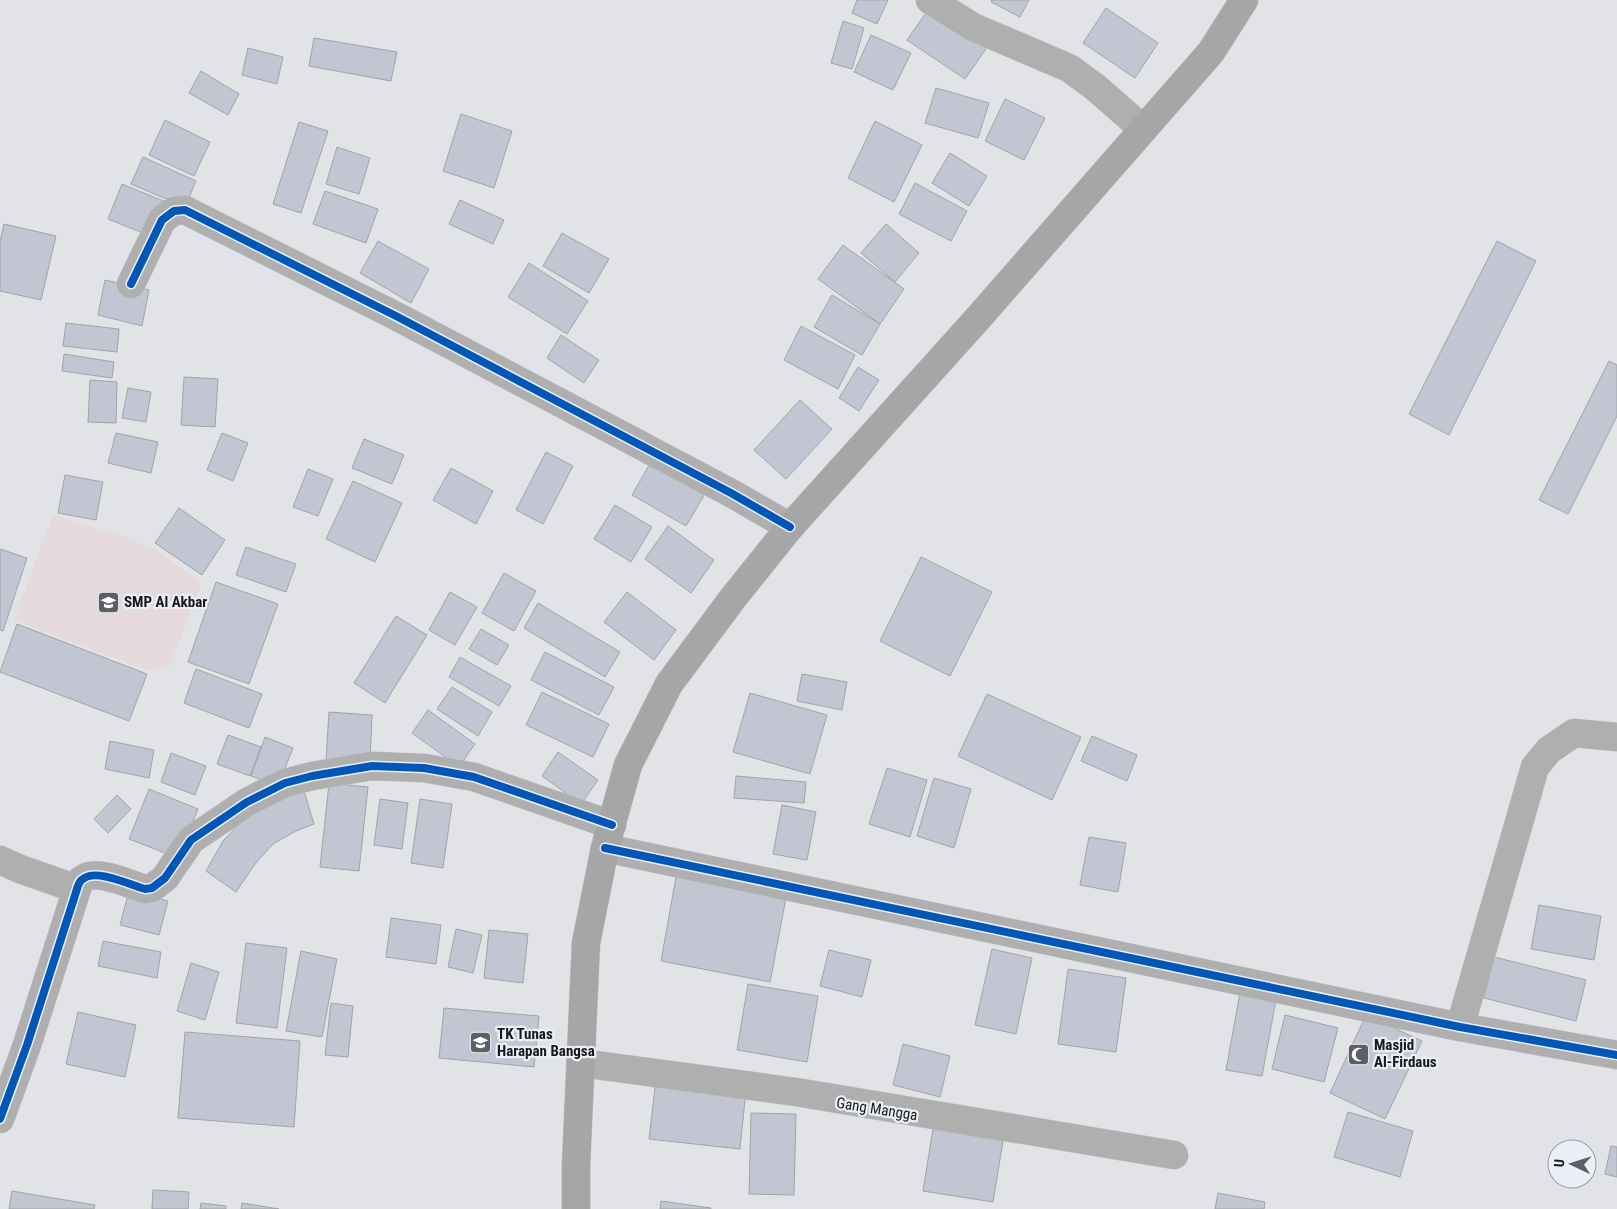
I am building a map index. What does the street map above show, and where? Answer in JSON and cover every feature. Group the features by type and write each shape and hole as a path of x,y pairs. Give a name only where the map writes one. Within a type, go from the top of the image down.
{"highway":[{"path":"576,1209 576,1165 586,943 608,837 628,765 669,684 790,526 980,316 1210,52 1244,0"}],"street":[{"path":"930,0 973,27 1069,68 1095,87 1143,129"},
{"path":"131,284 162,220 174,212 185,210 396,316 790,526"},
{"path":"1460,1027 1535,766 1549,750 1574,733 1617,738"},
{"path":"0,1119 27,1045 80,880 91,875 98,875 145,889 152,888 165,878 191,840 247,802 285,784 312,776 372,766 424,768 474,777 608,837 1460,1027 1617,1056"},
{"path":"0,860 76,889"},
{"path":"580,1063 806,1094 1174,1156"}],"shaded area":[{"name":"SMP Al Akbar","path":"53,515 125,537 156,550 202,583 169,667 147,670 14,620"}],"building":[{"path":"857,0 888,0 877,24 852,13"},
{"path":"992,0 1029,0 1020,17 991,2"},
{"path":"932,4 990,43 965,79 907,40"},
{"path":"1106,8 1158,43 1135,78 1083,43"},
{"path":"843,21 864,28 852,69 831,63"},
{"path":"871,35 911,53 893,90 854,72"},
{"path":"314,38 397,52 391,81 309,66"},
{"path":"248,48 283,57 277,84 242,75"},
{"path":"201,71 239,94 228,115 189,93"},
{"path":"936,88 989,103 978,138 925,123"},
{"path":"1005,99 1045,118 1024,160 985,141"},
{"path":"461,114 512,131 494,188 443,171"},
{"path":"165,120 210,142 194,176 149,155"},
{"path":"875,121 922,145 894,202 848,178"},
{"path":"299,122 328,131 301,213 273,204"},
{"path":"337,147 370,158 359,194 326,184"},
{"path":"950,153 987,176 969,206 932,183"},
{"path":"143,157 196,181 185,207 131,184"},
{"path":"915,183 967,211 951,241 899,214"},
{"path":"122,184 166,202 153,237 108,219"},
{"path":"325,191 378,209 366,243 313,224"},
{"path":"460,200 504,220 493,244 449,224"},
{"path":"4,224 56,236 41,300 0,291 0,242"},
{"path":"886,224 919,253 895,282 861,253"},
{"path":"562,233 609,259 589,293 543,266"},
{"path":"378,241 429,269 411,303 360,273"},
{"path":"1497,241 1536,261 1449,435 1409,414"},
{"path":"843,245 904,289 880,324 818,279"},
{"path":"529,263 588,301 567,334 508,297"},
{"path":"105,280 149,290 142,326 98,315"},
{"path":"832,295 880,324 862,355 814,327"},
{"path":"66,323 119,329 117,352 63,346"},
{"path":"801,326 855,355 838,389 784,360"},
{"path":"561,335 599,360 584,383 547,358"},
{"path":"64,354 114,362 112,378 62,371"},
{"path":"1609,361 1617,365 1617,416 1568,514 1539,500"},
{"path":"858,367 879,380 859,411 839,398"},
{"path":"184,377 218,379 215,427 181,425"},
{"path":"90,380 117,382 116,423 88,422"},
{"path":"128,388 151,392 146,422 122,418"},
{"path":"800,400 832,429 786,479 754,450"},
{"path":"116,433 158,442 151,473 108,463"},
{"path":"222,433 248,443 233,481 207,470"},
{"path":"364,439 404,455 392,484 352,468"},
{"path":"546,452 573,466 543,524 516,510"},
{"path":"652,460 706,492 686,526 632,495"},
{"path":"451,468 493,491 476,524 433,500"},
{"path":"308,469 333,479 318,516 293,507"},
{"path":"65,475 103,482 96,520 58,513"},
{"path":"353,481 402,503 375,562 326,539"},
{"path":"615,505 652,527 631,562 594,539"},
{"path":"179,508 225,540 202,575 155,543"},
{"path":"668,526 714,560 691,593 645,559"},
{"path":"246,547 296,564 286,592 236,575"},
{"path":"0,549 27,558 3,631 0,630"},
{"path":"921,557 992,592 950,676 880,641"},
{"path":"504,573 536,591 514,631 482,613"},
{"path":"216,582 278,604 249,684 188,662"},
{"path":"450,592 477,607 455,645 429,630"},
{"path":"627,592 676,630 654,660 604,622"},
{"path":"538,603 620,652 605,677 524,628"},
{"path":"396,616 427,635 385,703 354,683"},
{"path":"17,624 147,674 129,721 0,672"},
{"path":"481,629 509,645 497,665 469,649"},
{"path":"545,652 614,687 599,715 531,680"},
{"path":"460,657 511,686 499,706 449,677"},
{"path":"196,669 262,694 249,728 184,703"},
{"path":"802,674 847,682 842,710 797,701"},
{"path":"452,687 492,712 478,736 437,709"},
{"path":"542,692 609,724 593,757 526,725"},
{"path":"750,693 827,715 810,774 733,752"},
{"path":"987,694 1081,737 1052,800 958,756"},
{"path":"428,710 475,744 459,767 412,733"},
{"path":"329,712 372,715 370,763 326,760"},
{"path":"228,735 261,747 250,776 217,764"},
{"path":"1092,736 1137,755 1127,781 1081,761"},
{"path":"265,737 293,748 278,786 251,776"},
{"path":"110,741 154,750 149,778 105,769"},
{"path":"558,752 598,780 581,804 542,776"},
{"path":"171,753 206,766 195,795 161,782"},
{"path":"887,768 927,780 910,837 869,824"},
{"path":"736,776 806,782 804,803 734,798"},
{"path":"934,778 971,789 954,848 917,836"},
{"path":"329,783 368,787 359,871 320,867"},
{"path":"303,788 314,824 296,831 273,844 255,864 236,892 206,871 223,841 243,820 277,799"},
{"path":"149,789 198,809 178,858 129,839"},
{"path":"117,795 131,809 108,833 94,819"},
{"path":"380,799 408,803 402,849 374,845"},
{"path":"420,799 452,804 443,868 411,863"},
{"path":"782,805 816,812 807,860 773,854"},
{"path":"1089,837 1126,843 1118,892 1080,885"},
{"path":"676,877 786,898 770,982 661,961"},
{"path":"129,891 168,901 159,935 120,925"},
{"path":"1539,905 1601,916 1594,960 1531,949"},
{"path":"391,918 441,925 436,964 386,957"},
{"path":"456,929 482,935 473,973 448,967"},
{"path":"489,930 528,934 523,983 484,978"},
{"path":"103,941 161,952 157,978 98,966"},
{"path":"246,943 287,948 277,1028 236,1023"},
{"path":"992,949 1032,958 1016,1034 975,1025"},
{"path":"829,950 871,960 862,997 820,986"},
{"path":"301,951 337,959 322,1037 286,1031"},
{"path":"1494,957 1586,980 1576,1021 1484,998"},
{"path":"191,963 219,972 205,1020 177,1011"},
{"path":"1068,969 1126,978 1116,1052 1058,1044"},
{"path":"748,984 818,996 807,1062 737,1050"},
{"path":"1240,993 1276,1000 1262,1076 1226,1070"},
{"path":"331,1003 353,1006 348,1057 325,1055"},
{"path":"444,1008 539,1016 534,1067 439,1058"},
{"path":"78,1012 136,1025 125,1077 66,1064"},
{"path":"1285,1015 1338,1028 1324,1082 1272,1069"},
{"path":"1366,1015 1422,1041 1385,1119 1330,1093"},
{"path":"185,1032 300,1041 294,1127 178,1118"},
{"path":"903,1044 950,1056 940,1097 893,1085"},
{"path":"656,1079 746,1090 740,1149 649,1139"},
{"path":"1348,1112 1413,1131 1400,1177 1334,1157"},
{"path":"751,1113 796,1114 794,1195 749,1194"},
{"path":"933,1129 1003,1141 993,1202 923,1191"},
{"path":"1611,1146 1617,1147 1617,1177 1605,1174"},
{"path":"153,1190 189,1192 188,1209 152,1209"},
{"path":"12,1191 95,1205 94,1209 9,1209"},
{"path":"1218,1193 1265,1202 1264,1209 1215,1209"},
{"path":"661,1201 711,1208 711,1209 660,1209"},
{"path":"201,1203 226,1206 226,1209 200,1209"},
{"path":"242,1203 279,1209 241,1209"}],"cycle path":[{"path":"131,284 162,220 174,211 185,210 396,316 731,493 790,527"},
{"path":"0,1119 27,1045 78,885 89,876 104,876 145,889 152,888 165,878 191,840 247,802 285,783 312,776 372,766 424,768 474,777 612,825"},
{"path":"605,848 1460,1027 1617,1055"}],"place":[{"name":"SMP Al Akbar","path":"108,602"},
{"name":"TK Tunas Harapan Bangsa","path":"481,1043"},
{"name":"Masjid Al-Firdaus","path":"1358,1054"}]}
